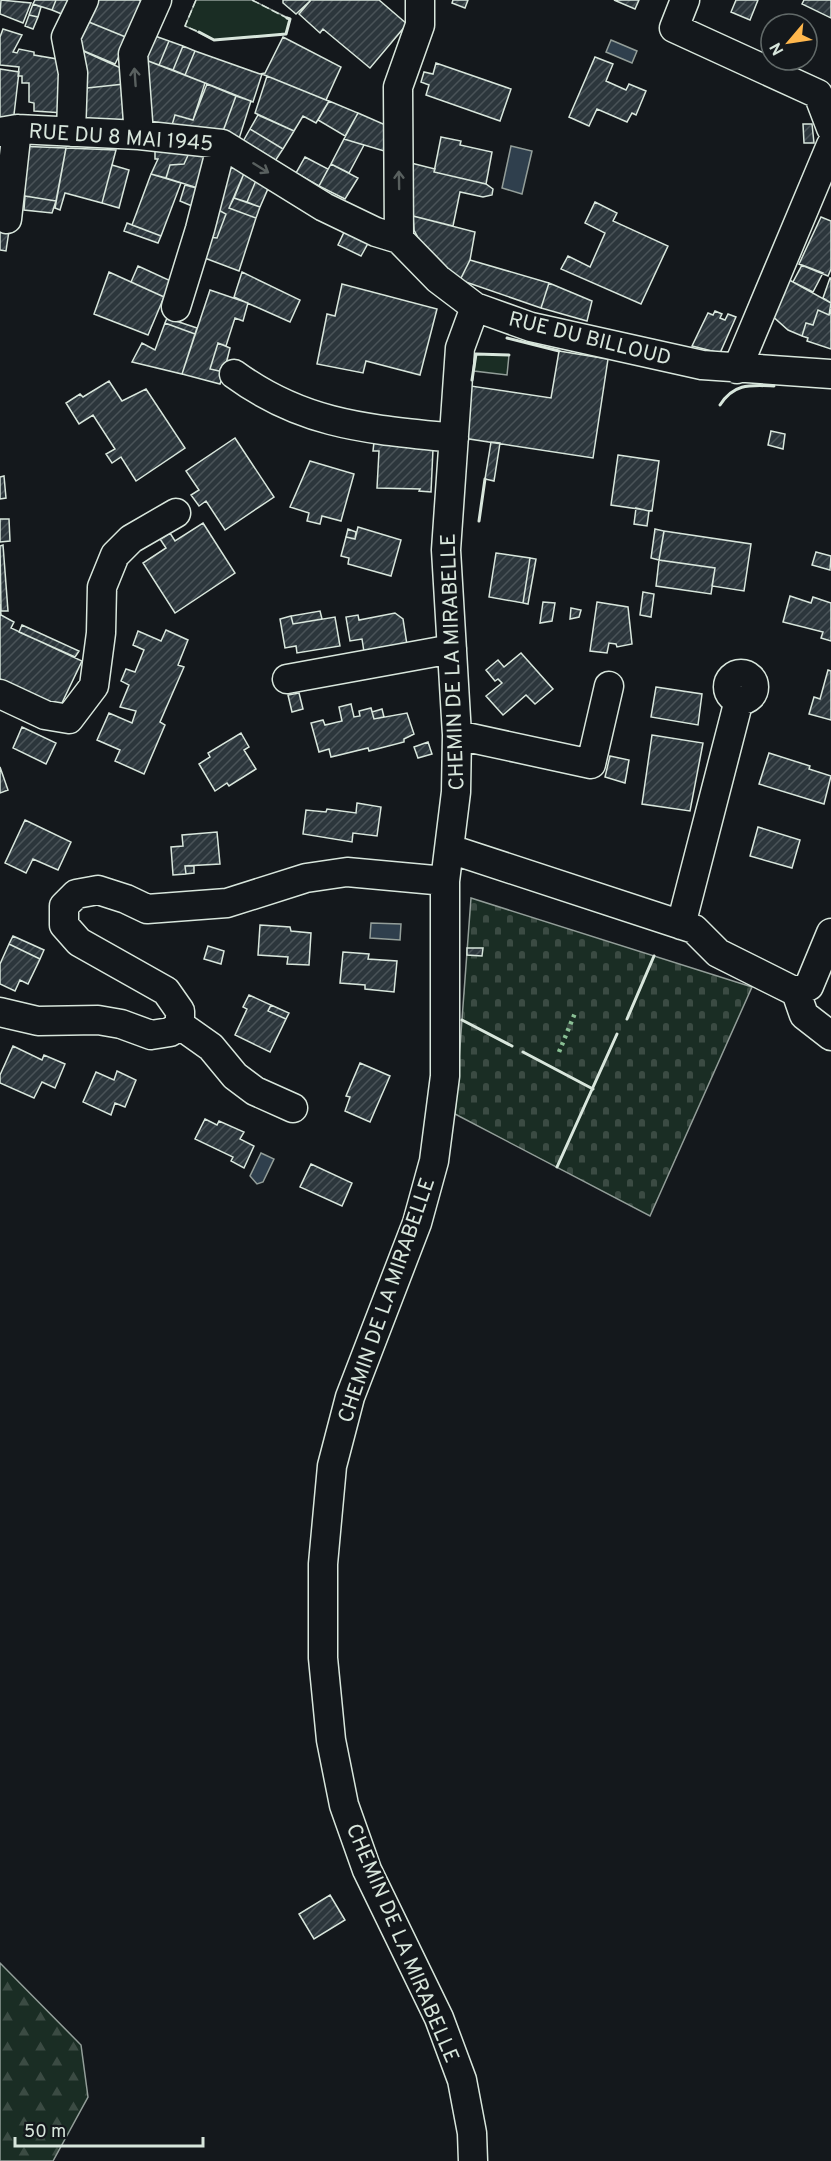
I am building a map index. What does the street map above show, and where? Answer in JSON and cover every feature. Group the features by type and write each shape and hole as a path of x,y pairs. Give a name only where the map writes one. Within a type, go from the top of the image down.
{"street":[{"path":"71,132 73,73 66,38 84,0"},
{"path":"139,135 133,54 157,0"},
{"path":"399,239 398,87 420,25 420,0"},
{"path":"686,0 675,28 818,94 831,128"},
{"path":"7,219 8,131"},
{"name":"RUE DU 8 MAI 1945","path":"8,131 139,135 222,144 324,207 376,232 399,239"},
{"path":"176,307 222,144"},
{"path":"737,369 831,145"},
{"name":"RUE DU BILLOUD","path":"399,239 438,279 475,307 531,327 702,365 831,374"},
{"name":"CHEMIN DE LA MIRABELLE","path":"473,2161 472,2133 462,2080 439,2018 367,1870 344,1805 331,1740 323,1658 323,1564 332,1466 350,1397 417,1223 434,1161 445,1076 445,881 456,792 457,735 446,550 460,348 475,307"},
{"path":"234,374 257,391 306,414 351,427 454,438"},
{"path":"0,694 45,715 69,719 94,686 101,633 102,587 115,555 131,538 177,513"},
{"path":"287,679 452,649"},
{"path":"457,735 591,764 609,686"},
{"path":"681,924 739,700"},
{"path":"450,849 694,929 718,953 796,992 804,1015 831,1036"},
{"path":"180,1025 180,1011 166,991 79,942 64,925 64,906 76,894 98,890 147,909 227,903 306,878 347,872 445,881"},
{"path":"796,992 809,986 831,933"},
{"path":"0,1012 38,1021 98,1020 121,1023 151,1035 170,1032 180,1025"},
{"path":"180,1025 211,1047 235,1076 255,1091 293,1108"}],"green space":[{"path":"196,0 252,0 290,19 286,34 214,40 185,26"},
{"path":"476,354 509,355 507,375 474,371"},
{"path":"471,898 752,987 650,1216 455,1114"},
{"path":"0,1963 81,2045 88,2097 53,2161 0,2161"}],"water":[{"path":"611,40 637,51 632,63 606,52"},
{"path":"511,146 532,151 522,194 502,188"},
{"path":"371,923 401,924 400,940 370,938"},
{"path":"261,1153 274,1159 263,1182 257,1184 250,1176"}],"building":[{"path":"1,0 31,3 23,23 0,14"},
{"path":"35,0 56,0 52,10 33,4"},
{"path":"56,0 77,0 69,17 52,10"},
{"path":"93,0 139,0 145,3 128,38 84,20"},
{"path":"283,0 310,1 296,14 283,3"},
{"path":"311,0 379,0 407,24 370,68 323,29 320,33 299,14"},
{"path":"453,0 468,0 465,8 452,3"},
{"path":"614,0 639,0 635,9"},
{"path":"736,0 758,0 750,20 731,12"},
{"path":"804,0 831,0 831,18 819,12 802,4"},
{"path":"33,4 41,7 38,17 29,15"},
{"path":"29,15 38,17 33,29 25,26"},
{"path":"84,20 128,38 115,64 72,46"},
{"path":"3,29 22,35 13,52 17,53 19,49 34,52 34,55 63,60 64,113 34,111 34,103 29,102 29,83 22,83 22,76 18,76 19,67 0,65 0,37"},
{"path":"155,36 169,41 159,65 143,59"},
{"path":"283,37 341,67 326,100 262,74 253,102 185,75 195,51 260,74 265,73"},
{"path":"169,41 183,46 173,70 159,65"},
{"path":"72,46 123,69 124,84 78,89"},
{"path":"183,46 195,51 185,75 173,70"},
{"path":"595,57 613,64 606,81 626,90 629,84 646,91 636,115 632,113 627,122 597,109 589,126 569,117"},
{"path":"143,59 205,83 193,120 175,115 172,125 151,122"},
{"path":"436,63 511,89 500,121 426,95 429,85 421,82 424,72 433,74"},
{"path":"0,69 19,72 13,123 0,123"},
{"path":"267,76 329,101 316,123 303,116 294,131 255,113"},
{"path":"124,84 127,126 78,126 78,89"},
{"path":"207,84 236,96 222,134 172,125 175,115 193,120"},
{"path":"236,96 251,101 238,142 222,134"},
{"path":"329,101 358,113 345,136 318,120"},
{"path":"358,113 390,127 391,153 344,139"},
{"path":"258,115 294,131 283,149 250,129"},
{"path":"803,124 812,124 814,143 804,143"},
{"path":"250,129 283,149 273,164 241,145"},
{"path":"441,137 461,141 460,145 492,152 486,184 434,172"},
{"path":"344,139 364,145 349,173 331,164"},
{"path":"16,146 66,148 56,201 25,196 14,177"},
{"path":"155,147 190,151 184,164 170,165 166,178 151,174 158,159 155,159"},
{"path":"66,148 116,150 102,203 65,193 60,210 55,208"},
{"path":"190,151 213,155 204,190 166,178 170,165 184,164"},
{"path":"305,157 328,169 319,186 296,173"},
{"path":"411,163 435,169 434,172 486,184 493,189 492,195 483,197 460,192 453,226 413,216"},
{"path":"233,164 245,171 229,208 256,218 239,271 202,257 208,237 217,238 226,214 213,207 225,168"},
{"path":"331,164 358,178 345,199 319,186"},
{"path":"112,165 129,170 119,208 102,203"},
{"path":"245,171 257,178 247,202 234,198"},
{"path":"151,174 181,183 161,236 132,225"},
{"path":"257,178 270,184 260,207 247,202"},
{"path":"185,185 204,190 199,209 180,201"},
{"path":"25,196 56,201 52,213 24,210"},
{"path":"234,198 260,207 256,218 229,208"},
{"path":"595,202 617,213 613,221 668,246 641,304 561,269 568,256 590,267 605,233 585,223"},
{"path":"213,207 226,214 217,238 208,237"},
{"path":"413,216 475,232 470,260 460,280 423,247 414,230"},
{"path":"821,217 831,221 831,269 828,276 799,264"},
{"path":"127,223 161,236 158,243 124,231"},
{"path":"0,224 10,224 6,251 0,250"},
{"path":"347,226 371,238 361,256 338,245"},
{"path":"470,260 549,283 541,308 460,280"},
{"path":"802,265 823,273 813,292 793,282"},
{"path":"138,266 173,282 164,297 131,282"},
{"path":"109,272 164,297 148,335 94,314"},
{"path":"242,272 300,300 290,322 234,297"},
{"path":"784,277 831,303 829,315 818,310 813,325 806,323 802,336 788,330 769,313"},
{"path":"831,278 831,303 823,298"},
{"path":"549,283 592,301 587,321 541,308"},
{"path":"342,284 437,309 420,375 366,361 363,373 317,364 327,314 335,316"},
{"path":"210,290 248,303 243,321 235,318 226,346 218,343 210,369 224,372 220,384 182,374"},
{"path":"831,309 831,349 807,341 808,338 802,336 806,323 813,325 818,310 829,315"},
{"path":"715,311 722,314 720,318 725,320 728,314 736,317 720,353 692,346 708,313 713,315"},
{"path":"167,318 197,328 195,334 165,323"},
{"path":"165,323 195,334 182,374 132,362 142,343 155,350"},
{"path":"218,343 230,348 224,372 210,369"},
{"path":"559,351 608,359 593,458 463,438 471,386 551,398"},
{"path":"109,381 122,401 146,389 185,448 136,481 121,457 112,463 106,454 115,449 93,415 79,424 66,403 80,394 83,397"},
{"path":"771,431 785,434 783,449 768,445"},
{"path":"235,438 274,497 225,530 206,501 199,506 191,495 199,490 186,471"},
{"path":"374,442 433,449 431,492 419,491 420,489 377,488 379,451 373,451"},
{"path":"491,442 500,443 494,481 485,479"},
{"path":"618,455 659,461 652,511 611,505"},
{"path":"310,461 354,474 341,521 322,516 320,524 307,521 309,513 290,507"},
{"path":"4,476 6,498 0,499 0,477"},
{"path":"636,508 649,511 647,526 634,524"},
{"path":"0,519 9,519 10,541 0,542"},
{"path":"203,523 235,573 175,613 143,563 166,548 160,539 170,533 175,541"},
{"path":"358,527 401,540 391,576 348,564 349,558 341,556 346,537 355,539"},
{"path":"348,529 356,532 355,539 346,537"},
{"path":"655,529 664,531 659,560 651,558"},
{"path":"664,531 751,544 744,591 712,586 715,568 659,560"},
{"path":"3,545 8,611 1,611 0,546"},
{"path":"816,552 831,556 830,570 812,565"},
{"path":"496,553 530,558 523,603 489,597"},
{"path":"530,558 536,559 528,604 523,603"},
{"path":"659,560 715,568 711,594 656,586"},
{"path":"643,592 654,594 651,617 640,615"},
{"path":"790,596 811,603 813,597 831,603 831,641 821,638 823,632 783,622"},
{"path":"543,602 555,603 552,621 540,623"},
{"path":"597,602 628,607 632,644 617,647 616,644 609,643 607,653 590,651"},
{"path":"0,604 1,615 14,622 11,628 82,661 60,707 0,679"},
{"path":"571,608 581,610 579,617 570,619"},
{"path":"320,611 322,619 293,624 291,616"},
{"path":"395,613 403,619 407,645 364,652 362,639 350,641 346,617 358,615 359,620"},
{"path":"291,616 293,624 335,617 340,646 297,653 296,646 285,648 280,619"},
{"path":"22,625 79,651 75,657 19,632"},
{"path":"166,630 188,640 178,665 184,667 160,722 165,725 144,774 115,761 120,750 97,740 109,713 132,723 136,711 120,707 129,685 121,681 126,669 135,672 144,650 133,645 138,631 161,641"},
{"path":"521,653 553,689 535,704 526,695 503,715 486,696 502,683 498,679 495,681 486,670 498,660 504,667"},
{"path":"828,670 831,671 831,720 809,714 814,697 820,699"},
{"path":"656,687 702,694 698,725 651,717"},
{"path":"299,693 303,709 292,712 288,695"},
{"path":"351,704 354,717 360,716 359,711 371,708 374,719 407,713 414,734 404,739 404,742 369,751 368,748 331,757 329,749 319,752 311,723 323,720 325,725 342,721 339,707"},
{"path":"382,709 384,717 374,719 372,712"},
{"path":"22,727 56,743 46,764 13,748"},
{"path":"241,733 249,747 244,750 256,769 229,786 227,783 215,791 199,764 210,757 208,753"},
{"path":"652,735 703,743 690,811 642,804"},
{"path":"428,742 432,754 418,758 414,747"},
{"path":"769,753 810,766 809,769 831,776 824,804 759,784"},
{"path":"610,756 629,760 625,783 605,777"},
{"path":"0,767 8,790 0,793"},
{"path":"357,803 381,807 377,836 353,833 352,842 303,834 306,810 326,812 327,809 356,813"},
{"path":"25,820 71,842 58,870 33,859 26,873 5,863"},
{"path":"758,827 800,840 792,868 750,856"},
{"path":"217,832 220,864 185,866 186,874 173,875 171,847 183,846 182,835"},
{"path":"185,866 194,866 194,873 186,874"},
{"path":"260,925 290,927 291,931 311,933 309,965 287,964 288,957 258,955"},
{"path":"13,936 44,950 40,959 9,944"},
{"path":"9,944 40,959 28,984 20,980 15,991 0,984 0,964"},
{"path":"208,946 224,951 221,964 204,959"},
{"path":"467,948 483,948 482,956 467,955"},
{"path":"343,952 369,954 368,959 397,961 394,992 365,989 365,985 340,983"},
{"path":"249,995 271,1005 268,1011 286,1019 270,1052 235,1035 247,1009 243,1007"},
{"path":"271,1005 289,1013 286,1019 268,1011"},
{"path":"13,1046 42,1060 44,1055 65,1064 55,1088 42,1082 34,1098 0,1083 0,1075"},
{"path":"360,1063 390,1076 370,1122 345,1111 350,1097 346,1096"},
{"path":"117,1071 136,1080 125,1107 115,1103 111,1115 83,1102 96,1072 114,1080"},
{"path":"205,1119 217,1125 219,1121 244,1132 240,1139 254,1146 244,1168 231,1161 233,1157 195,1139"},
{"path":"311,1164 352,1183 342,1206 300,1187"},
{"path":"330,1895 345,1920 314,1939 299,1914"}],"hedge":[{"path":"559,1052 575,1013"}],"fence":[{"path":"196,0 185,26 199,32"},
{"path":"252,0 287,18"}],"wall":[{"path":"199,32 214,40 286,34 290,19 287,18"},
{"path":"507,338 559,351"},
{"path":"472,380 476,354 509,355"},
{"path":"720,405 737,389 750,386 774,386"},
{"path":"479,521 485,479"},
{"path":"627,1019 654,956"},
{"path":"462,1020 512,1046"},
{"path":"557,1167 617,1034"},
{"path":"523,1052 593,1089"}]}
